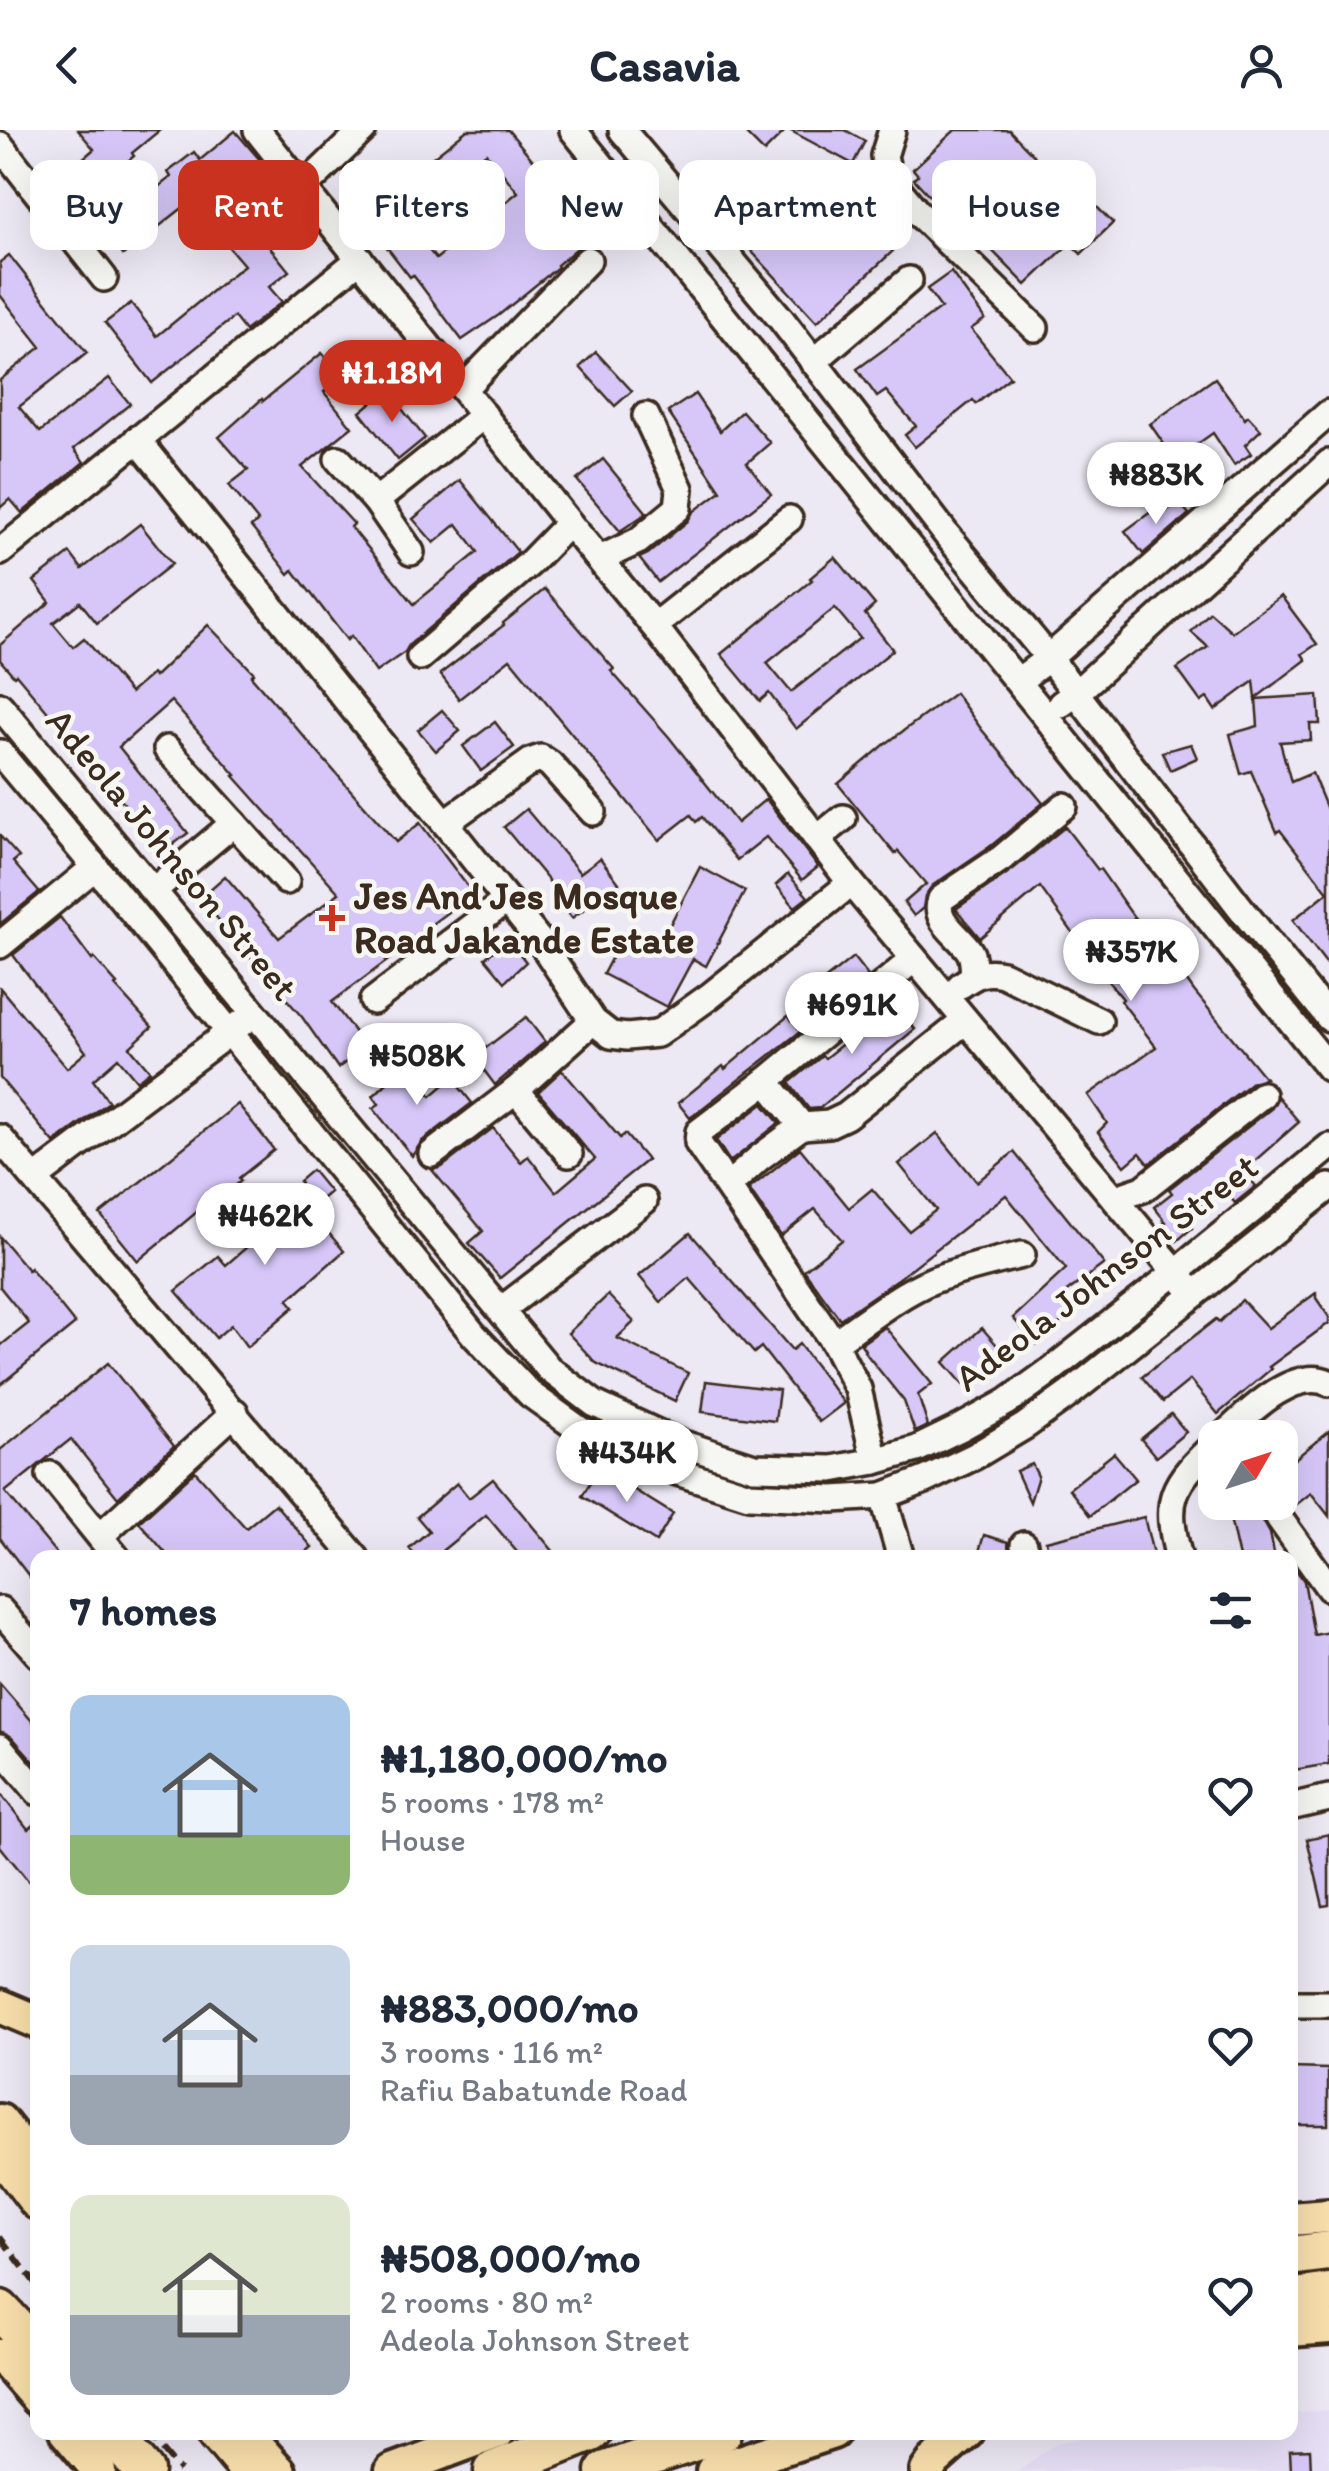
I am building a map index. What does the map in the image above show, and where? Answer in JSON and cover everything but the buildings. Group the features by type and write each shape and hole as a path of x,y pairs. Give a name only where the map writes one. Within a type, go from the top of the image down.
{"highway":[{"path":"0,2150 30,2189"},
{"path":"1298,2255 1329,2251"},
{"path":"1298,2297 1329,2294"},
{"path":"0,2310 25,2374"},
{"path":"120,2440 146,2471"},
{"path":"225,2440 250,2471"},
{"path":"494,2471 571,2440"},
{"path":"606,2471 698,2440"}],"main road":[{"path":"0,2121 30,2159"},
{"path":"1298,2218 1329,2216"},
{"path":"1298,2329 1329,2327"},
{"path":"0,2355 25,2374"},
{"path":"73,2440 99,2471"},
{"path":"251,2440 279,2471"},
{"path":"396,2469 428,2440"},
{"path":"396,2469 475,2440"},
{"path":"713,2471 808,2440"},
{"path":"927,2471 959,2440"}],"street":[{"path":"257,130 282,160"},
{"path":"319,173 363,130"},
{"path":"573,130 1329,1068"},
{"path":"622,130 781,320 1329,1018"},
{"path":"892,130 884,156 886,170 898,189 1035,328"},
{"path":"0,145 104,278"},
{"path":"319,206 654,626 851,883 1195,1296"},
{"path":"0,552 360,259"},
{"path":"463,388 588,260"},
{"path":"813,362 909,280"},
{"path":"1018,680 1050,658 1329,413"},
{"path":"376,501 484,415"},
{"path":"600,559 638,541 678,508 680,488 646,416"},
{"path":"137,439 542,944 593,1021 610,1035 657,1034 851,883"},
{"path":"338,459 376,501 411,552"},
{"path":"1045,715 1075,694 1329,463"},
{"path":"654,626 789,518"},
{"path":"420,657 529,564 569,523"},
{"name":"Adeola Johnson Street","path":"0,706 549,1368 595,1404 677,1442 754,1467 832,1469 916,1448 1007,1402 1050,1371 1329,1146"},
{"path":"166,749 286,881"},
{"name":"Adeola Johnson Street","path":"0,754 474,1335 530,1394 580,1430 671,1470 749,1496 883,1496 958,1464 1068,1396 1329,1187"},
{"path":"445,823 532,760 541,758 593,812"},
{"path":"974,976 973,956 939,915 940,899 1002,858 1064,806"},
{"path":"817,839 843,818"},
{"path":"154,890 234,823"},
{"path":"0,945 94,866"},
{"path":"372,1001 507,900"},
{"path":"875,1461 858,1388 834,1343 698,1143 700,1132 914,959"},
{"path":"945,997 974,976 989,971 1099,1020"},
{"path":"35,1178 254,1013"},
{"path":"432,1154 516,1090 593,1021"},
{"path":"728,1186 802,1126 829,1124 846,1116 965,1021"},
{"path":"766,1082 802,1126"},
{"path":"516,1090 569,1154"},
{"path":"1116,1198 1143,1189 1262,1095"},
{"path":"0,1138 349,1550"},
{"path":"501,1310 644,1201"},
{"path":"834,1343 895,1300 929,1282 1022,1255"},
{"path":"1242,1420 1266,1399 1296,1382 1321,1379 1329,1383"},
{"path":"100,1536 235,1412"},
{"path":"1178,1550 1170,1504 1186,1471 1198,1460"},
{"path":"50,1475 111,1550"},
{"path":"883,1496 899,1550"},
{"path":"1280,1520 1329,1588"},
{"path":"0,1610 30,1645"},
{"path":"0,1747 30,1783"},
{"path":"1298,1805 1329,1798"},
{"path":"0,1986 19,2015"},
{"path":"1298,2004 1329,2004"},
{"path":"0,2179 30,2213"},
{"path":"0,2290 30,2326"}],"shaded area":[{"path":"1329,2410 1329,2471 1019,2471 1056,2443 1071,2440 1298,2440 1298,2413"}],"railway":[{"path":"0,2237 30,2276"},
{"path":"155,2440 180,2471"}],"place":[{"name":"Jes And Jes Mosque Road Jakande Estate","path":"332,918"}]}
